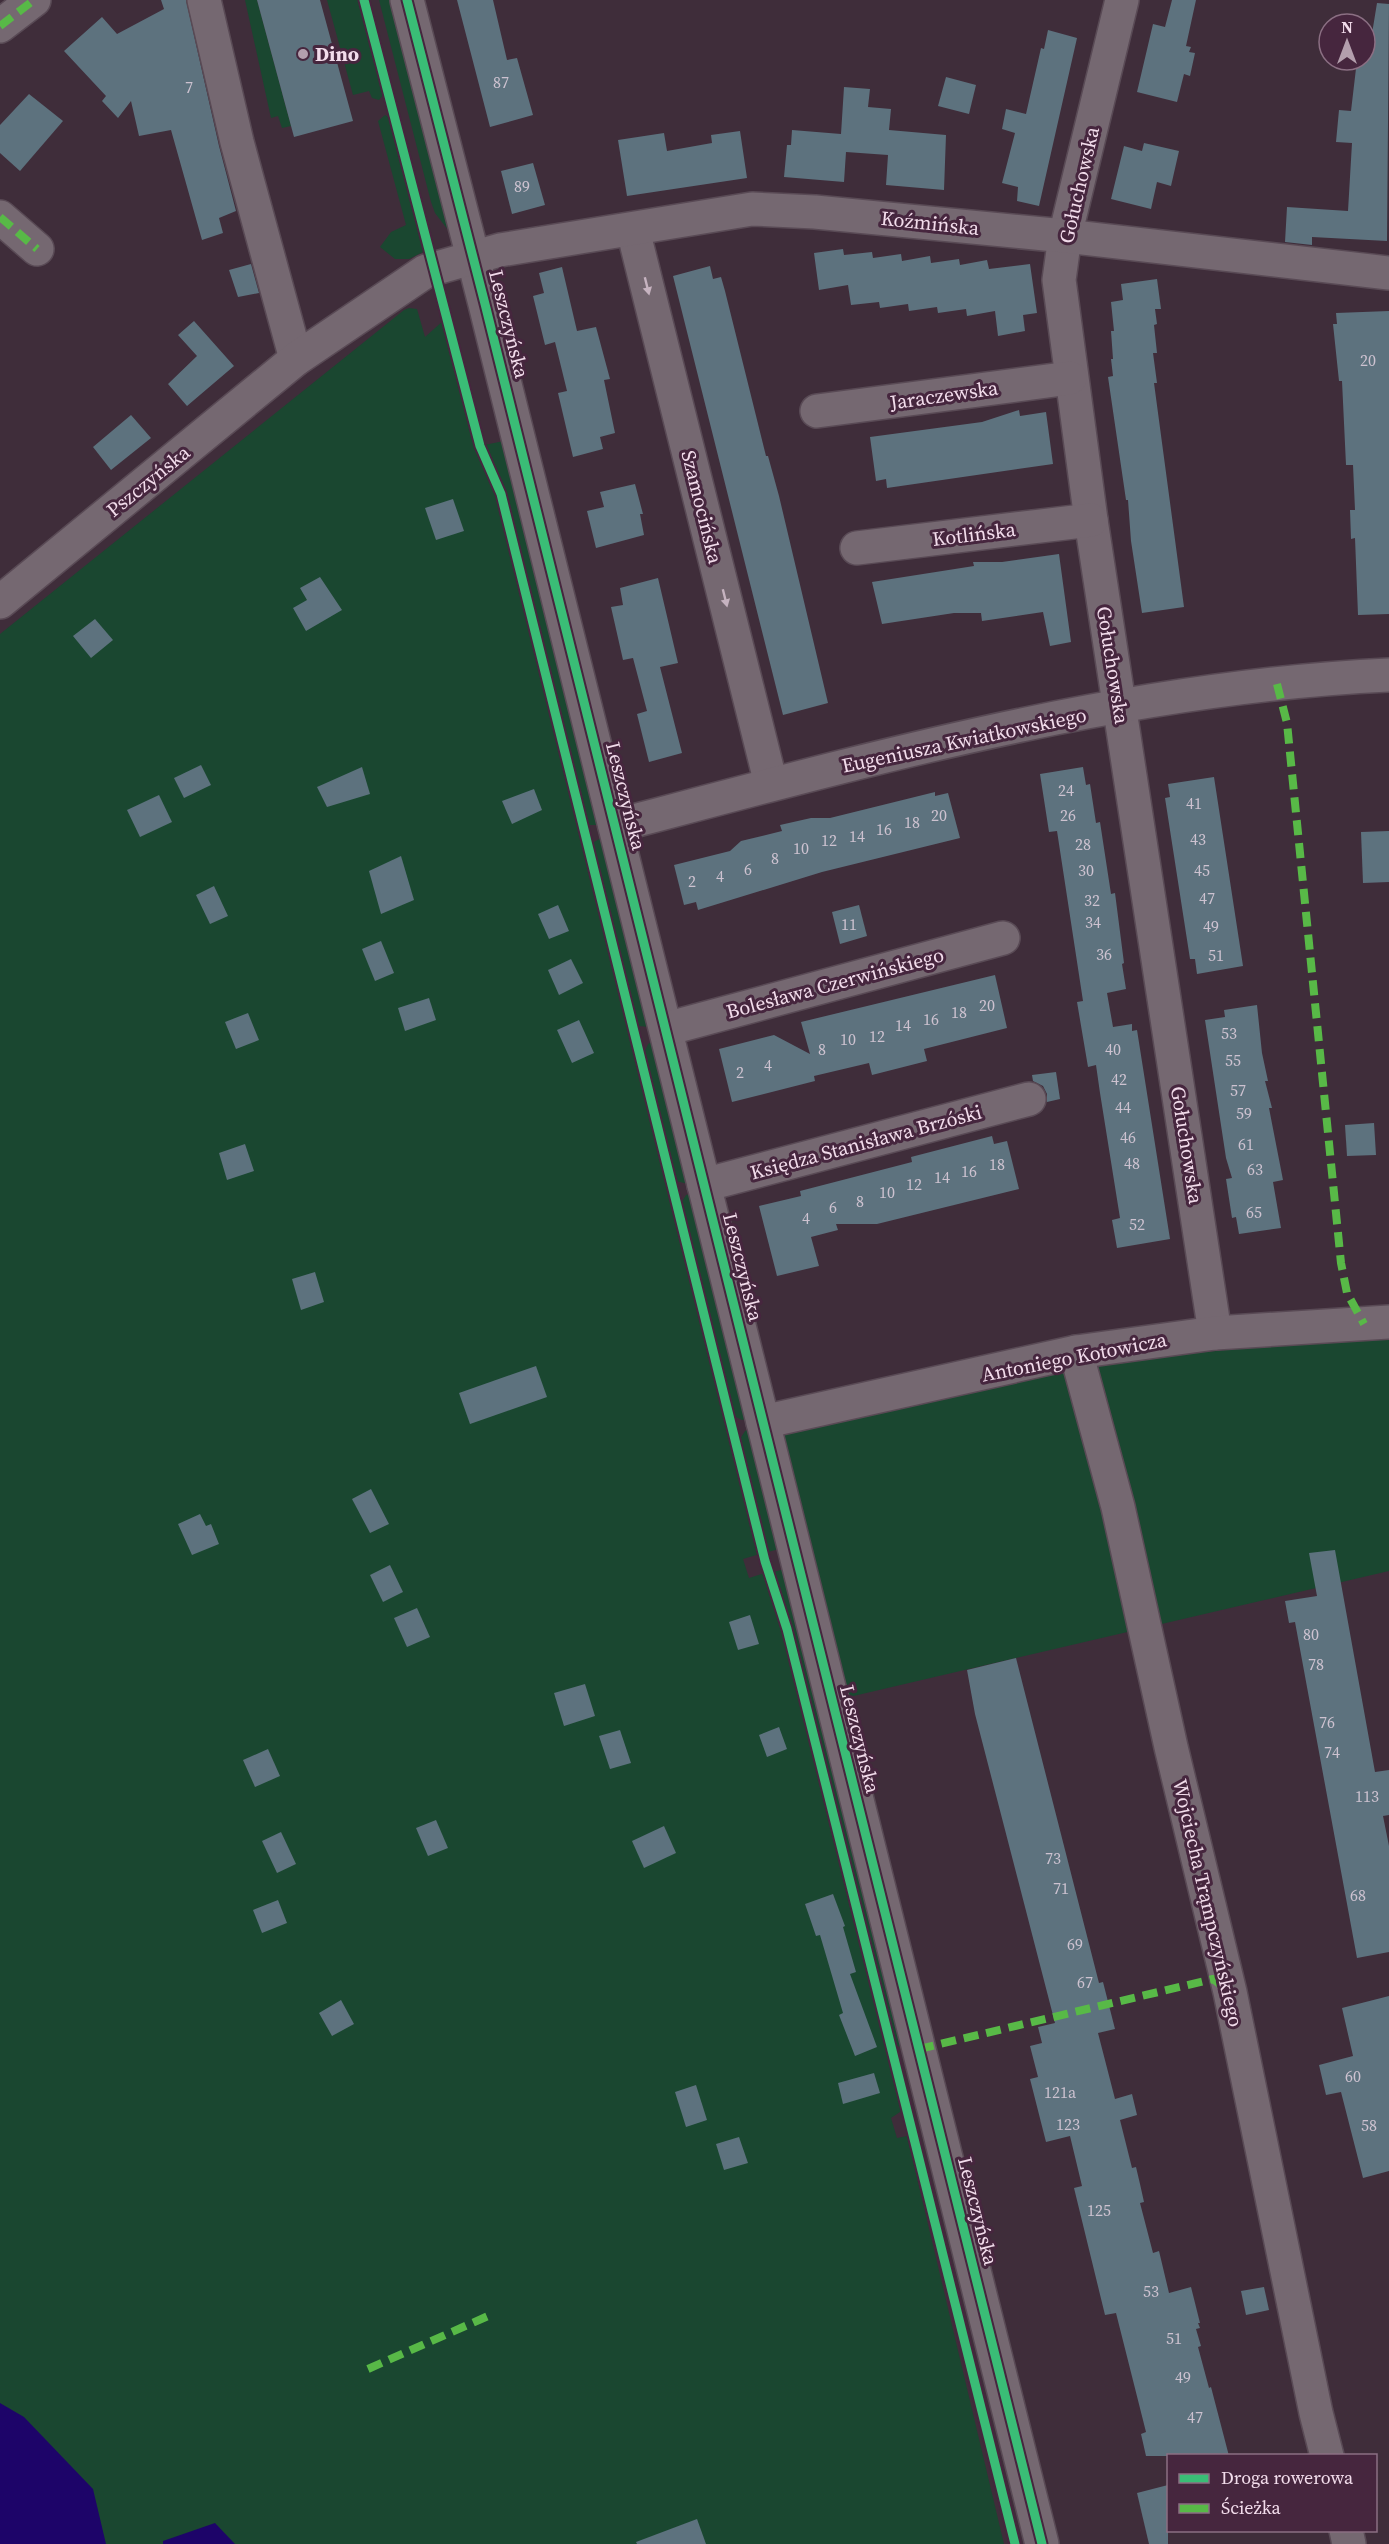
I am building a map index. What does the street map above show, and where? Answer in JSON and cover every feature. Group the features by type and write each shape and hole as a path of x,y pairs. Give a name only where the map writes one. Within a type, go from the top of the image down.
{"street":[{"path":"0,26 34,0"},
{"path":"204,0 237,142 296,359"},
{"name":"Leszczyńska","path":"407,0 666,1029 1042,2544"},
{"name":"Gołuchowska","path":"1122,0 1065,237 1059,280 1090,520 1215,1333"},
{"name":"Koźmińska","path":"473,258 500,250 752,209 827,213 1389,273"},
{"path":"0,217 37,249"},
{"name":"Szamocińska","path":"633,230 771,784"},
{"name":"Pszczyńska","path":"0,602 296,359 426,271 473,258"},
{"name":"Jaraczewska","path":"818,411 1070,378"},
{"name":"Kotlińska","path":"857,548 1090,520"},
{"name":"Eugeniusza Kwiatkowskiego","path":"615,826 771,784 966,737 1120,706 1207,691 1389,675"},
{"name":"Bolesława Czerwińskiego","path":"666,1029 1004,938"},
{"name":"Księdza Stanisława Brzóski","path":"704,1185 1029,1100"},
{"name":"Antoniego Kotowicza","path":"763,1422 1076,1352 1215,1333 1389,1322"},
{"name":"Wojciecha Trąmpczyńskiego","path":"1076,1352 1118,1507 1171,1747 1230,1992 1316,2413 1326,2454"}],"green space":[{"path":"245,0 257,0 291,126 282,128 278,116 271,118"},
{"path":"327,0 359,0 384,94 379,100 372,98 369,91 353,95"},
{"path":"379,0 393,0 448,222 448,230 435,213 431,202"},
{"path":"385,115 390,118 423,243 423,252 409,259 395,259 380,247 391,232 406,225 378,121"},
{"path":"409,308 417,309 425,337 444,320 476,447 497,495 760,1554 743,1559 749,1578 765,1573 785,1636 903,2110 891,2118 897,2138 907,2136 1004,2544 0,2544 0,634"},
{"path":"504,441 599,825 590,825 587,822 505,493 484,445"},
{"path":"603,837 649,1027 639,1026 636,1022 593,848 594,842"},
{"path":"653,1041 688,1184 676,1181 644,1053 648,1044"},
{"path":"691,1194 747,1419 742,1420 734,1416 681,1203 686,1195"},
{"path":"1389,1334 1389,1571 845,1698 780,1428 1094,1363"},
{"path":"749,1429 779,1549 768,1552 740,1439"},
{"path":"785,1569 903,2047 896,2046 894,2043 793,1635 773,1572"}],"shaded area":[{"path":"0,2403 24,2417 93,2489 106,2544 0,2544"},
{"path":"215,2523 235,2544 163,2544 163,2541"}],"building":[{"path":"161,0 186,0 236,211 219,218 223,233 202,240 171,130 139,136 131,101 118,118 102,101 106,96 64,51 102,17 117,34 164,9"},
{"name":"Dino","path":"257,0 320,0 353,121 294,137"},
{"path":"457,0 493,0 507,60 517,58 533,115 490,127"},
{"path":"1172,0 1196,0 1186,46 1191,47 1189,52 1195,53 1190,76 1184,74 1177,102 1137,92 1153,24 1165,27"},
{"path":"1377,3 1389,4 1387,241 1312,237 1312,245 1285,242 1287,207 1348,211 1352,143 1336,142 1339,110 1351,111 1356,72 1377,72"},
{"path":"1048,30 1077,38 1039,206 1017,201 1018,187 1002,183 1015,133 1002,129 1006,109 1026,114 1041,48 1044,49"},
{"path":"946,77 976,85 969,114 938,106"},
{"path":"844,87 870,89 868,107 891,109 889,130 946,135 944,190 886,185 888,155 846,152 844,182 784,177 787,145 791,145 792,130 841,134"},
{"path":"29,94 63,121 20,171 0,153 0,125"},
{"path":"740,131 747,178 627,196 618,140 664,133 667,151 712,143 711,135"},
{"path":"1144,143 1179,151 1171,186 1157,182 1151,209 1111,199 1124,146 1142,151"},
{"path":"533,163 545,205 512,214 501,171"},
{"path":"843,249 844,255 872,252 873,258 901,254 902,261 930,256 931,263 959,259 960,265 987,260 989,269 1030,264 1037,313 1023,315 1025,331 998,336 995,311 967,316 966,309 938,313 937,307 909,311 908,304 880,308 879,302 851,305 848,285 819,290 814,253"},
{"path":"251,264 259,293 238,297 229,270"},
{"path":"710,266 713,279 721,277 725,291 766,456 768,456 779,496 828,703 783,715 673,276"},
{"path":"562,267 577,331 596,327 610,379 604,380 615,433 600,437 603,449 573,457 558,393 567,391 555,342 545,345 533,296 544,293 539,273"},
{"path":"1157,279 1161,309 1155,309 1157,353 1153,353 1157,383 1154,383 1184,607 1142,613 1131,541 1128,500 1126,500 1108,377 1113,376 1111,331 1114,331 1111,302 1123,300 1121,284"},
{"path":"1389,311 1389,614 1358,615 1355,538 1351,539 1350,510 1355,510 1353,465 1346,465 1342,381 1339,381 1333,324 1337,324 1336,313"},
{"path":"194,321 234,366 187,406 168,384 197,356 178,335"},
{"path":"1019,410 1020,416 1046,412 1053,464 887,488 886,479 876,481 870,437 982,422"},
{"path":"131,415 151,438 111,470 93,447"},
{"path":"635,484 643,514 640,514 644,535 596,548 587,511 604,507 600,492"},
{"path":"453,499 464,531 436,540 425,508"},
{"path":"1059,554 1071,642 1050,646 1043,612 982,621 981,613 954,613 882,624 872,582 974,566 973,562 1002,562"},
{"path":"320,577 342,610 306,631 293,608 307,600 300,588"},
{"path":"658,578 678,663 660,667 682,753 649,762 637,714 647,711 633,658 623,660 611,607 623,605 620,588"},
{"path":"95,619 113,640 91,658 73,636"},
{"path":"201,765 211,785 184,798 174,778"},
{"path":"362,767 370,794 327,807 317,787"},
{"path":"1083,767 1086,785 1090,784 1096,823 1100,822 1111,894 1115,893 1124,963 1122,964 1126,989 1107,993 1113,1027 1132,1024 1132,1031 1137,1030 1170,1239 1117,1248 1112,1220 1120,1218 1096,1065 1088,1067 1077,1002 1083,1001 1057,831 1049,832 1040,774"},
{"path":"1214,777 1243,966 1197,974 1195,959 1190,959 1165,798 1170,797 1168,784"},
{"path":"534,789 542,810 512,824 502,801"},
{"path":"935,792 935,796 948,793 960,838 822,872 698,910 696,902 684,905 674,865 730,851 741,841 782,831 780,825 811,818 830,818"},
{"path":"159,795 172,822 140,837 127,810"},
{"path":"1389,831 1389,882 1363,883 1361,832"},
{"path":"401,856 414,900 381,914 369,871"},
{"path":"214,886 228,916 210,924 196,895"},
{"path":"558,905 569,931 549,939 538,914"},
{"path":"859,905 867,936 840,944 832,912"},
{"path":"381,941 394,973 375,981 362,949"},
{"path":"571,959 583,983 559,995 548,970"},
{"path":"995,975 1007,1028 924,1049 927,1061 872,1075 869,1063 814,1076 815,1081 732,1102 719,1049 774,1035 810,1054 801,1022"},
{"path":"429,998 436,1020 405,1031 398,1008"},
{"path":"1257,1005 1262,1053 1268,1081 1265,1081 1272,1108 1269,1108 1283,1180 1273,1182 1281,1228 1239,1234 1236,1217 1232,1218 1226,1179 1232,1178 1226,1158 1205,1020 1225,1017 1224,1010"},
{"path":"248,1013 259,1040 236,1049 225,1022"},
{"path":"579,1020 594,1053 572,1063 557,1030"},
{"path":"1056,1072 1060,1099 1047,1102 1047,1094 1043,1086 1033,1081 1032,1075"},
{"path":"1374,1123 1376,1155 1347,1156 1345,1125"},
{"path":"992,1136 994,1144 1007,1141 1019,1189 877,1224 836,1224 838,1230 811,1237 819,1266 777,1276 759,1206 801,1196 800,1191 912,1162 911,1157"},
{"path":"245,1144 254,1171 227,1180 219,1153"},
{"path":"315,1272 324,1302 301,1310 292,1279"},
{"path":"536,1366 547,1397 470,1424 459,1393"},
{"path":"371,1489 389,1524 370,1533 352,1499"},
{"path":"200,1514 206,1526 211,1524 219,1544 192,1555 178,1524"},
{"path":"1335,1550 1375,1772 1389,1770 1389,1815 1383,1816 1389,1846 1389,1952 1357,1958 1295,1622 1289,1623 1285,1601 1317,1596 1309,1553"},
{"path":"390,1565 403,1592 383,1602 370,1575"},
{"path":"417,1608 430,1637 407,1647 394,1618"},
{"path":"750,1615 759,1644 738,1650 729,1622"},
{"path":"1016,1658 1099,1983 1103,1982 1115,2029 1098,2033 1115,2099 1132,2094 1137,2115 1120,2120 1132,2168 1136,2167 1144,2202 1140,2203 1153,2253 1159,2251 1169,2293 1191,2287 1200,2323 1198,2323 1200,2328 1196,2329 1201,2346 1198,2347 1228,2454 1146,2456 1141,2434 1146,2432 1116,2313 1105,2315 1074,2188 1082,2186 1070,2136 1046,2142 1030,2079 1038,2077 1030,2046 1042,2043 1038,2027 1055,2023 975,1714 967,1670"},
{"path":"585,1684 595,1716 564,1726 554,1693"},
{"path":"779,1727 787,1749 767,1757 759,1735"},
{"path":"620,1730 631,1763 610,1769 599,1736"},
{"path":"268,1749 280,1776 255,1787 243,1760"},
{"path":"436,1820 448,1848 428,1856 416,1828"},
{"path":"664,1826 676,1853 644,1868 632,1841"},
{"path":"281,1832 296,1864 277,1873 262,1841"},
{"path":"833,1894 845,1926 843,1927 856,1972 850,1974 877,2047 855,2056 839,2015 843,2013 820,1935 816,1936 805,1904"},
{"path":"278,1900 287,1923 262,1933 253,1910"},
{"path":"1389,1996 1389,2171 1363,2178 1341,2092 1326,2095 1319,2065 1353,2056 1342,2008"},
{"path":"341,2000 354,2024 332,2036 319,2013"},
{"path":"874,2073 880,2093 843,2104 838,2083"},
{"path":"696,2085 707,2120 686,2127 675,2092"},
{"path":"739,2137 748,2163 724,2170 716,2144"},
{"path":"1264,2287 1269,2310 1246,2315 1241,2291"},
{"path":"1167,2485 1168,2544 1149,2544 1137,2493"},
{"path":"697,2519 706,2544 637,2544 636,2542"}],"marked path":[{"path":"0,26 34,0"},
{"path":"0,217 37,249"},
{"path":"1277,684 1287,723 1341,1263 1347,1293 1364,1324"},
{"path":"919,2049 1213,1979 1230,1992"},
{"path":"368,2369 488,2316"}],"cycle path":[{"path":"364,0 480,446 501,494 765,1561 787,1629 1015,2544"},
{"path":"407,0 485,304 1042,2544"}],"place":[{"name":"Dino","path":"303,54"}]}
